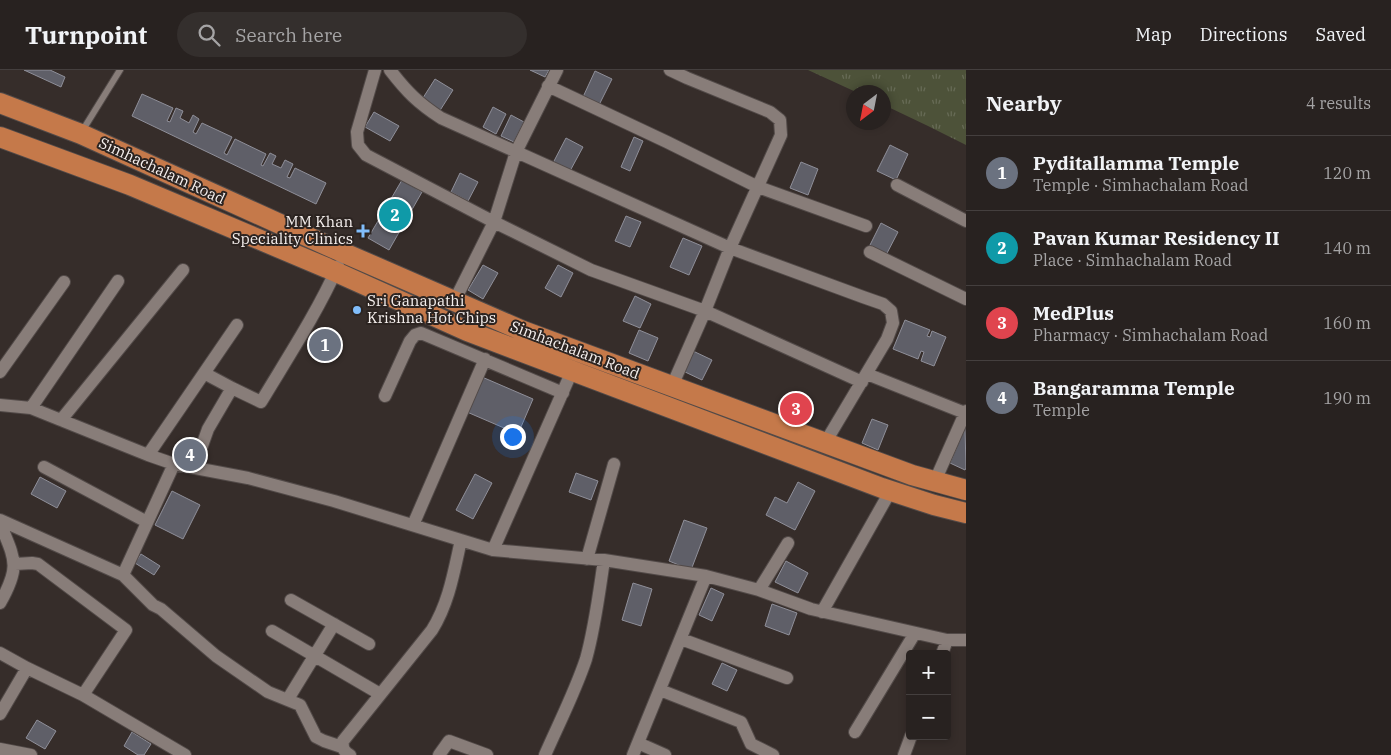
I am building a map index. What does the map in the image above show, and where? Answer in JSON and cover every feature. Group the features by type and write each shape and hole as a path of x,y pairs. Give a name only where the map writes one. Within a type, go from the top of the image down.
{"main road":[{"name":"Simhachalam Road","path":"0,103 81,134 344,253 523,331 912,475 966,490"},
{"path":"67,162 81,134"},
{"path":"0,137 130,185 335,272 467,331 891,490 934,505 966,513"},
{"path":"572,371 580,352"}],"street":[{"path":"375,70 357,132 358,145 366,155 591,270 705,311 864,378 966,412 935,481"},
{"path":"390,70 407,91 429,111 441,118 730,248 884,304 891,311 893,323 887,339 825,443"},
{"path":"454,302 494,222 516,152 557,70"},
{"path":"670,70 770,112 780,120 781,135 730,248 672,386"},
{"path":"548,86 758,187 866,226"},
{"path":"897,185 966,221"},
{"path":"870,252 966,299"},
{"path":"204,373 261,402 310,322 344,253"},
{"path":"61,420 183,270"},
{"path":"31,408 118,281"},
{"path":"0,372 64,282"},
{"path":"148,455 237,325"},
{"path":"385,396 410,341 415,335 421,333 563,392"},
{"path":"413,526 485,359"},
{"path":"493,550 572,371"},
{"path":"194,468 208,429 232,388"},
{"path":"0,404 31,408 174,464 257,481 334,501 493,550 604,560 706,576 758,590 811,610 947,640 966,640"},
{"path":"123,575 174,464"},
{"path":"587,559 614,464"},
{"path":"44,467 147,522"},
{"path":"822,612 891,490"},
{"path":"0,521 15,564 13,578 0,603"},
{"path":"0,521 123,575 153,605 161,609 216,656 268,692 300,705 316,736 324,742 346,751"},
{"path":"346,751 343,741 432,630 441,616 461,540"},
{"path":"758,590 788,543"},
{"path":"544,755 578,683 586,657 592,633 604,560"},
{"path":"15,564 38,564 126,630 83,695"},
{"path":"665,755 635,749 706,576"},
{"path":"291,600 369,644"},
{"path":"288,699 334,624"},
{"path":"272,631 380,694"},
{"path":"855,732 915,633"},
{"path":"681,638 787,678"},
{"path":"943,650 947,640"},
{"path":"0,653 83,695 185,755"},
{"path":"0,714 27,668"},
{"path":"660,690 741,722 744,725 749,741 759,752 773,755"},
{"path":"904,755 910,740"},
{"path":"439,755 449,741 487,755"},
{"path":"0,748 31,755"}],"lane":[{"path":"81,134 120,70"}],"green space":[{"path":"808,70 966,70 966,145 891,108 891,85 846,85 846,87"}],"building":[{"path":"24,70 50,70 65,77 61,87"},
{"path":"530,70 549,70 545,77"},
{"path":"595,71 612,79 599,105 583,97"},
{"path":"435,79 453,90 439,112 421,101"},
{"path":"142,94 173,108 167,121 170,122 176,108 183,111 180,118 189,123 193,115 199,119 193,132 196,134 202,123 232,137 224,153 227,155 235,139 266,154 261,165 263,166 270,153 276,156 272,164 281,168 285,160 293,164 287,177 290,178 295,168 326,183 316,204 132,116"},
{"path":"493,107 506,114 496,134 483,127"},
{"path":"374,112 399,126 390,141 365,127"},
{"path":"511,115 524,122 514,142 501,136"},
{"path":"634,137 643,141 630,171 621,167"},
{"path":"566,138 583,147 570,171 553,163"},
{"path":"890,145 908,154 896,180 877,171"},
{"path":"801,162 818,169 808,195 790,188"},
{"path":"460,173 478,182 468,201 451,192"},
{"path":"402,180 422,192 389,250 368,238"},
{"path":"626,216 641,222 630,247 615,241"},
{"path":"881,223 898,232 885,257 868,249"},
{"path":"683,238 702,246 689,275 670,267"},
{"path":"483,265 498,273 483,299 468,290"},
{"path":"558,265 573,273 561,297 545,288"},
{"path":"635,296 651,304 640,328 623,321"},
{"path":"905,320 930,330 927,336 930,337 932,331 946,337 934,366 921,361 924,352 921,351 918,359 893,349"},
{"path":"639,330 658,338 648,361 629,353"},
{"path":"693,351 712,360 702,380 683,371"},
{"path":"482,377 533,399 518,434 467,412"},
{"path":"872,419 888,425 878,450 862,443"},
{"path":"965,428 966,468 965,470 950,463"},
{"path":"576,473 598,481 591,500 569,492"},
{"path":"475,474 492,483 473,519 456,510"},
{"path":"40,477 66,491 57,508 31,494"},
{"path":"798,482 815,491 795,530 766,515 775,497 787,503"},
{"path":"172,491 200,505 183,539 155,525"},
{"path":"684,520 707,528 691,570 669,561"},
{"path":"141,554 160,566 154,575 135,563"},
{"path":"786,561 808,573 798,593 775,582"},
{"path":"633,583 652,589 641,626 622,620"},
{"path":"711,588 724,594 712,621 699,615"},
{"path":"772,604 797,613 789,635 765,626"},
{"path":"722,663 737,670 727,691 712,684"},
{"path":"37,720 56,731 45,749 26,738"},
{"path":"132,732 151,744 144,755 138,755 124,746"}],"place":[{"name":"Pavan Kumar Residency II","path":"395,215"},
{"name":"MM Khan Speciality Clinics","path":"363,231"},
{"name":"Sri Ganapathi Krishna Hot Chips","path":"357,310"},
{"name":"Pyditallamma Temple","path":"325,345"},
{"name":"MedPlus","path":"796,409"},
{"name":"Bangaramma Temple","path":"190,455"}]}
